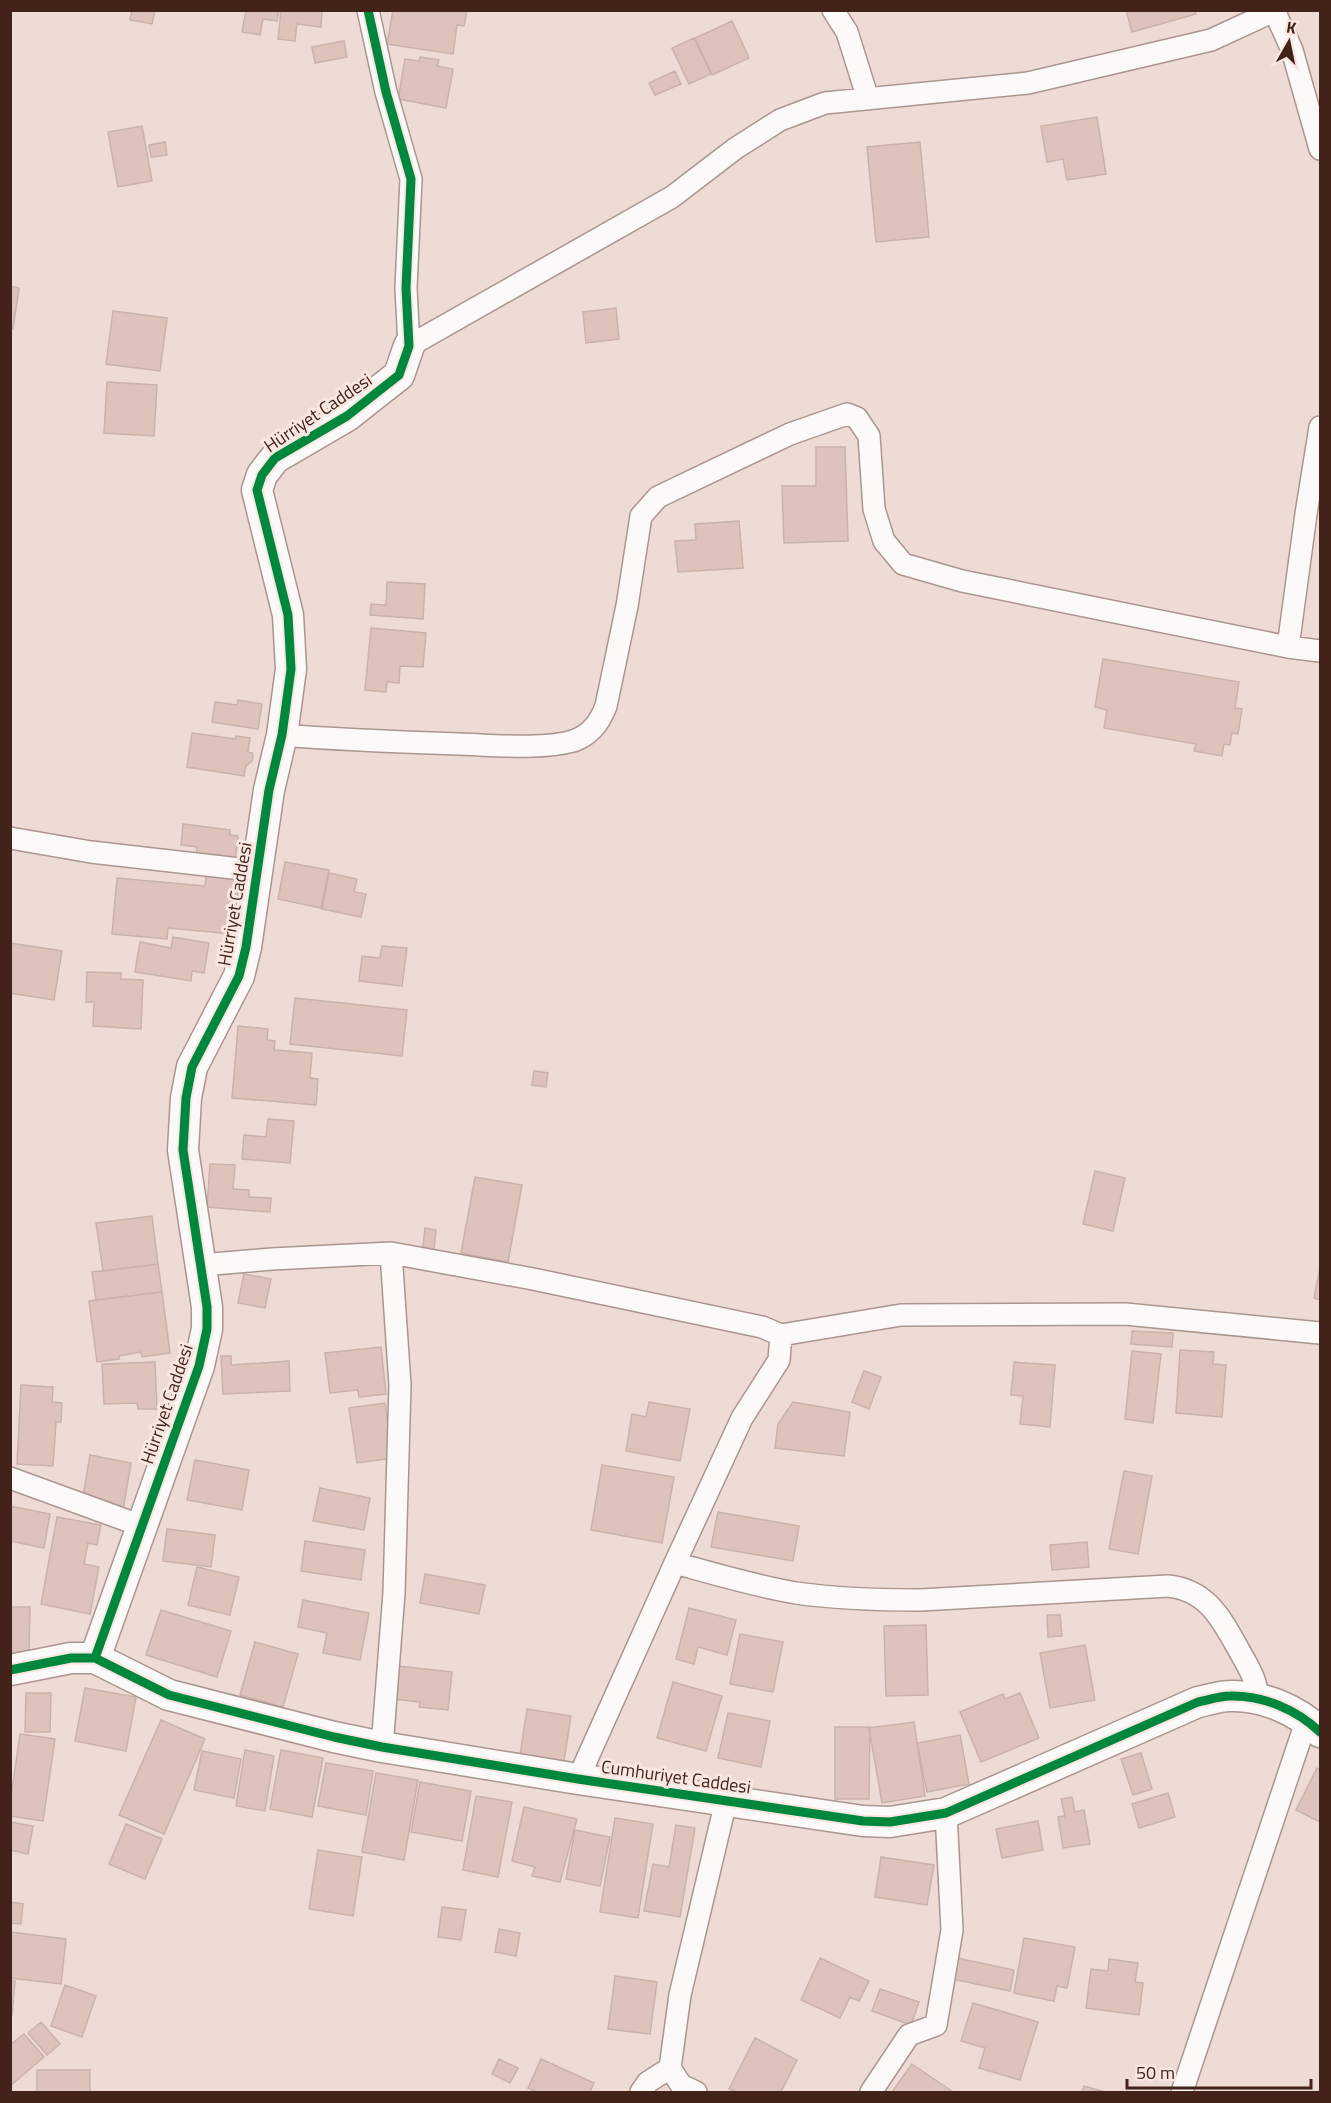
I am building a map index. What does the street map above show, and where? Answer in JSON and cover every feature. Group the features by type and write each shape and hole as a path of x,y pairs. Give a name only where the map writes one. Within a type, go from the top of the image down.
{"street":[{"path":"368,10 386,92 411,179 406,288 409,346 672,196 736,148 780,120 825,103 1028,83 1211,40 1275,11 1292,50 1320,149"},
{"path":"833,10 847,32 868,99"},
{"name":"Hürriyet Caddesi","path":"95,1658 205,1346 207,1306 183,1150 186,1098 192,1067 239,976 246,947 269,790 282,735 291,669 288,615 257,490 262,475 275,458 347,416 399,375 409,346"},
{"path":"282,735 516,746 560,743 583,736 593,729 606,706 631,585 641,516 658,497 790,434 847,414 857,418 869,436 874,509 884,541 903,564 962,581 1287,647 1320,651"},
{"path":"1287,647 1320,427"},
{"path":"10,838 91,852 258,872"},
{"path":"201,1265 392,1253 533,1279 762,1327 781,1335 901,1315 1114,1314 1320,1334"},
{"path":"382,1747 394,1593 400,1385 392,1253"},
{"path":"578,1779 742,1418 779,1360 781,1335"},
{"path":"10,1478 142,1526"},
{"path":"675,1563 777,1589 839,1598 880,1600 1182,1587 1200,1597 1221,1617 1252,1674 1257,1689 1257,1699"},
{"name":"Cumhuriyet Caddesi","path":"10,1671 71,1658 95,1658 169,1695 334,1737 578,1779 863,1821 890,1822 946,1813 1198,1702 1228,1696 1257,1699 1291,1711 1316,1727"},
{"path":"1182,2092 1316,1727"},
{"path":"696,2092 681,2085 670,2068 680,1995 726,1801"},
{"path":"871,2092 909,2035 936,2025 952,1930 946,1813"},
{"path":"641,2092 648,2082 670,2068"}],"building":[{"path":"132,10 155,10 152,24 130,20"},
{"path":"246,10 279,10 277,21 263,19 260,35 242,32"},
{"path":"281,10 322,10 321,27 297,24 295,41 278,39"},
{"path":"393,10 467,10 464,26 457,25 453,54 387,44"},
{"path":"1126,10 1195,10 1196,14 1132,32"},
{"path":"732,21 749,58 712,75 695,38"},
{"path":"694,38 711,74 689,84 672,48"},
{"path":"344,41 347,57 315,63 312,47"},
{"path":"420,57 439,60 437,66 453,69 446,108 398,99 405,59 419,61"},
{"path":"675,71 681,84 655,95 649,83"},
{"path":"1097,117 1106,174 1067,180 1063,159 1047,162 1041,126"},
{"path":"142,126 152,181 118,187 108,132"},
{"path":"165,142 167,155 151,157 149,145"},
{"path":"920,142 929,237 876,242 867,147"},
{"path":"10,286 19,288 13,329 10,329"},
{"path":"616,308 619,339 586,343 583,312"},
{"path":"113,311 167,318 160,371 106,364"},
{"path":"107,382 157,385 154,436 104,433"},
{"path":"816,447 845,447 848,541 784,543 782,486 816,486"},
{"path":"739,521 743,568 678,572 675,541 696,540 695,524"},
{"path":"387,582 425,584 423,619 370,615 371,604 386,605"},
{"path":"371,628 426,633 423,667 400,666 399,683 387,682 386,692 365,690"},
{"path":"1103,659 1239,682 1235,708 1242,709 1238,734 1232,733 1230,745 1224,744 1222,756 1194,751 1196,744 1104,728 1107,710 1095,707"},
{"path":"238,700 262,704 258,729 212,722 215,702 237,705"},
{"path":"192,733 235,739 236,736 250,738 248,752 253,756 252,761 246,766 244,776 187,767"},
{"path":"183,824 230,830 230,835 238,836 235,860 196,855 197,847 181,845"},
{"path":"285,862 329,870 321,908 278,899"},
{"path":"329,873 357,879 354,892 366,894 361,917 322,909"},
{"path":"206,875 237,878 232,934 168,928 167,939 112,934 117,878 205,886"},
{"path":"173,937 209,943 204,973 192,971 191,981 135,972 140,942 171,948"},
{"path":"10,943 62,951 54,1000 10,993"},
{"path":"382,946 407,948 402,986 359,981 362,956 380,958"},
{"path":"87,972 121,973 121,979 143,980 141,1029 93,1026 94,1002 86,1002"},
{"path":"295,998 407,1010 402,1056 290,1044"},
{"path":"238,1026 268,1029 267,1040 275,1041 274,1050 312,1053 310,1078 318,1079 316,1105 232,1098"},
{"path":"534,1071 548,1073 546,1087 532,1085"},
{"path":"268,1119 294,1121 290,1163 242,1159 244,1135 266,1137"},
{"path":"210,1164 235,1165 233,1189 249,1190 249,1197 271,1198 270,1212 207,1207"},
{"path":"1095,1171 1125,1178 1113,1231 1083,1224"},
{"path":"475,1177 522,1185 508,1262 461,1253"},
{"path":"152,1216 158,1264 103,1271 96,1223"},
{"path":"425,1228 436,1230 434,1249 423,1247"},
{"path":"158,1264 162,1292 96,1300 92,1272"},
{"path":"1320,1268 1320,1300 1314,1298"},
{"path":"244,1274 271,1279 265,1308 238,1303"},
{"path":"162,1292 170,1353 142,1357 141,1352 119,1356 119,1359 97,1362 89,1301"},
{"path":"1132,1331 1173,1333 1172,1347 1131,1344"},
{"path":"381,1347 386,1394 359,1397 358,1390 330,1393 325,1353"},
{"path":"1180,1350 1214,1352 1213,1364 1226,1365 1222,1417 1176,1413"},
{"path":"1132,1351 1161,1354 1153,1423 1125,1419"},
{"path":"221,1356 231,1356 231,1365 289,1361 290,1391 223,1394"},
{"path":"155,1362 157,1409 138,1409 137,1403 104,1404 102,1364"},
{"path":"1014,1362 1055,1365 1050,1427 1020,1424 1023,1396 1011,1395"},
{"path":"864,1371 881,1377 869,1409 852,1402"},
{"path":"21,1385 53,1387 52,1402 62,1403 61,1422 56,1422 53,1466 17,1464"},
{"path":"649,1402 690,1409 680,1461 626,1451 632,1414 646,1417"},
{"path":"793,1402 850,1412 844,1456 775,1448 778,1424"},
{"path":"385,1403 393,1458 357,1463 349,1408"},
{"path":"90,1455 131,1463 123,1510 82,1502"},
{"path":"195,1460 249,1470 242,1510 187,1500"},
{"path":"602,1465 674,1477 662,1543 591,1530"},
{"path":"1124,1471 1152,1476 1138,1554 1109,1549"},
{"path":"320,1488 370,1498 364,1530 313,1521"},
{"path":"10,1506 50,1514 44,1548 10,1541"},
{"path":"718,1512 799,1526 793,1561 711,1547"},
{"path":"57,1517 101,1525 97,1545 88,1543 84,1564 99,1567 90,1614 41,1604"},
{"path":"167,1529 215,1535 211,1567 163,1561"},
{"path":"305,1541 365,1550 361,1580 301,1571"},
{"path":"1087,1542 1089,1567 1052,1570 1050,1545"},
{"path":"197,1567 239,1577 230,1615 188,1605"},
{"path":"425,1574 485,1585 479,1614 420,1603"},
{"path":"303,1600 369,1613 360,1660 323,1653 327,1633 298,1627"},
{"path":"10,1607 30,1607 29,1656 10,1656"},
{"path":"689,1608 736,1620 727,1655 698,1647 694,1664 676,1659"},
{"path":"161,1610 231,1631 217,1677 146,1655"},
{"path":"1047,1615 1060,1615 1062,1636 1048,1637"},
{"path":"926,1625 928,1695 886,1696 884,1626"},
{"path":"740,1634 783,1642 773,1692 730,1684"},
{"path":"255,1642 298,1654 283,1707 240,1695"},
{"path":"1085,1645 1095,1700 1050,1708 1040,1653"},
{"path":"397,1666 452,1672 448,1710 419,1707 420,1702 394,1699"},
{"path":"673,1682 722,1696 706,1751 657,1738"},
{"path":"85,1688 136,1697 126,1751 75,1741"},
{"path":"26,1693 51,1693 50,1732 25,1732"},
{"path":"1020,1693 1039,1738 981,1762 960,1712 1003,1694 1005,1699"},
{"path":"527,1709 571,1716 564,1761 520,1755"},
{"path":"728,1713 770,1721 761,1767 718,1758"},
{"path":"161,1720 205,1739 164,1834 119,1815"},
{"path":"914,1722 925,1796 882,1803 869,1728"},
{"path":"835,1727 870,1727 869,1799 835,1799"},
{"path":"20,1734 55,1739 43,1821 10,1816"},
{"path":"960,1735 969,1784 927,1792 917,1743"},
{"path":"245,1750 274,1756 265,1811 236,1806"},
{"path":"281,1750 323,1758 312,1817 270,1809"},
{"path":"202,1751 241,1759 234,1798 194,1790"},
{"path":"1141,1753 1152,1789 1133,1795 1121,1759"},
{"path":"326,1763 373,1771 366,1815 318,1806"},
{"path":"1317,1768 1320,1770 1320,1822 1296,1810"},
{"path":"376,1773 418,1780 404,1860 362,1852"},
{"path":"420,1782 471,1791 462,1841 411,1832"},
{"path":"1168,1793 1175,1817 1139,1828 1132,1804"},
{"path":"476,1796 512,1802 498,1877 463,1870"},
{"path":"1072,1797 1075,1812 1084,1810 1090,1844 1063,1848 1058,1817 1065,1816 1061,1799"},
{"path":"524,1807 577,1819 560,1882 532,1876 535,1867 512,1861"},
{"path":"615,1818 653,1824 638,1918 600,1912"},
{"path":"1038,1821 1043,1850 1002,1858 996,1829"},
{"path":"10,1822 33,1826 28,1854 10,1850"},
{"path":"126,1824 162,1839 145,1879 109,1864"},
{"path":"676,1825 695,1828 680,1917 644,1911 653,1864 669,1867"},
{"path":"575,1830 610,1837 600,1886 566,1879"},
{"path":"318,1850 362,1857 353,1916 309,1909"},
{"path":"881,1857 934,1865 927,1905 875,1897"},
{"path":"10,1902 23,1904 21,1924 10,1923"},
{"path":"442,1907 466,1910 461,1940 438,1937"},
{"path":"499,1929 520,1933 516,1956 495,1952"},
{"path":"10,1932 66,1939 61,1984 10,1978"},
{"path":"1024,1938 1075,1947 1067,1988 1057,1986 1054,2001 1014,1993"},
{"path":"820,1958 869,1981 859,2001 850,1997 840,2018 801,2000"},
{"path":"957,1958 1014,1970 1010,1991 952,1979"},
{"path":"1109,1959 1138,1963 1135,1982 1143,1983 1139,2015 1086,2008 1091,1969 1108,1971"},
{"path":"615,1976 657,1982 650,2034 608,2029"},
{"path":"10,1981 15,1981 12,2015 10,2015"},
{"path":"65,1985 96,1996 82,2037 51,2026"},
{"path":"880,1989 919,2002 911,2025 872,2011"},
{"path":"973,2003 1038,2022 1020,2080 979,2068 985,2048 961,2041"},
{"path":"41,2022 60,2044 47,2055 28,2033"},
{"path":"24,2034 44,2057 10,2086 10,2045"},
{"path":"755,2038 797,2060 781,2092 737,2092 729,2089"},
{"path":"499,2059 518,2068 510,2083 492,2074"},
{"path":"541,2059 594,2083 590,2092 537,2092 528,2088"},
{"path":"912,2064 953,2092 892,2092"},
{"path":"37,2070 90,2070 90,2092 37,2092"},
{"path":"1084,2086 1105,2092 1082,2092"}],"cycle path":[{"path":"95,1658 199,1366 207,1329 207,1307 183,1150 186,1098 192,1067 239,976 246,947 269,790 282,735 291,669 288,615 257,490 262,475 275,458 347,416 399,375 409,346 406,288 411,179 386,92 368,10"},
{"path":"10,1670 71,1658 95,1658 169,1695 334,1737 578,1779 863,1821 890,1822 946,1813 1198,1702 1218,1697 1242,1696 1279,1705 1301,1717 1320,1732"}]}
